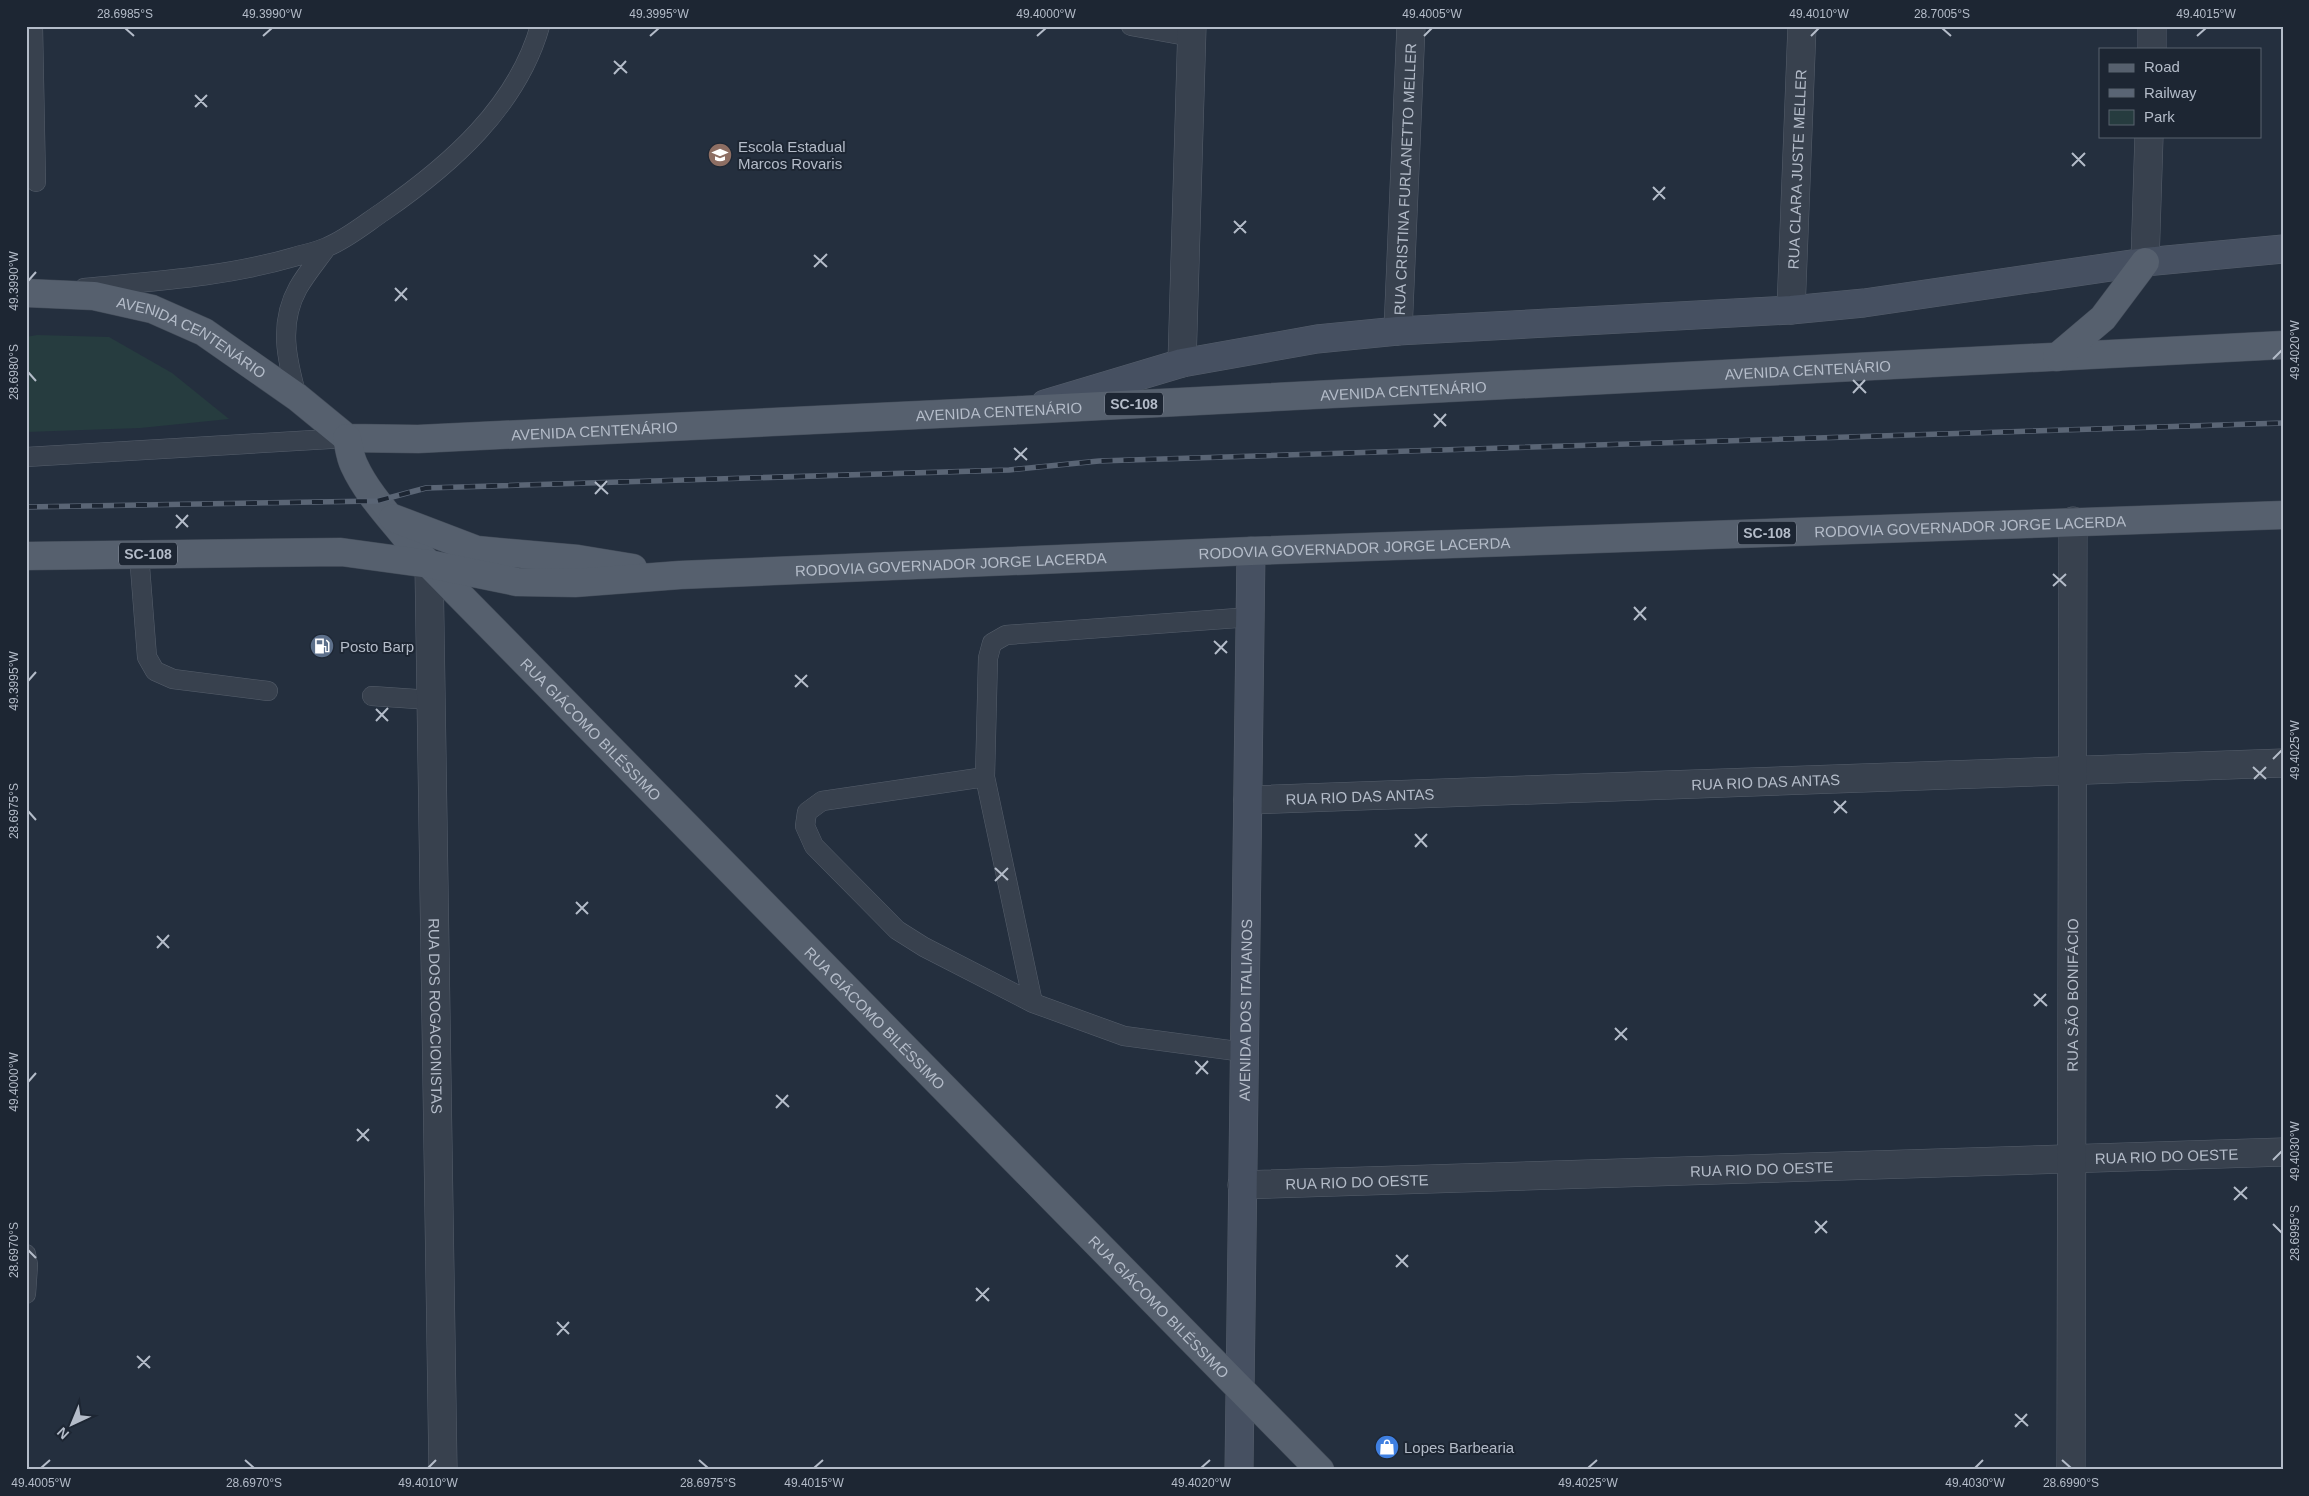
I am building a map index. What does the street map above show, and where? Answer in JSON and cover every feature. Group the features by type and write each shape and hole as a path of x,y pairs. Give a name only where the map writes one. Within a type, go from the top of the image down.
{"main road":[{"path":"2057,357 2103,318 2145,262"},
{"name":"AVENIDA CENTENÁRIO","path":"30,293 94,296 152,309 204,332 297,397 347,438 428,438 1023,410 2283,344"},
{"name":"RUA GIÁCOMO BILÉSSIMO","path":"347,438 354,464 389,517 429,564 1320,1470"},
{"name":"RODOVIA GOVERNADOR JORGE LACERDA","path":"429,564 517,582 575,583 680,575 1251,551 2283,515"},
{"path":"389,517 477,550 578,560 680,575"},
{"name":"SC-108","path":"26,556 341,552 429,564"}],"street":[{"name":"RUA CRISTINA FURLANETTO MELLER","path":"1398,331 1411,26"},
{"name":"RUA CLARA JUSTE MELLER","path":"1791,310 1802,26"},
{"path":"2152,26 2152,48"},
{"path":"1182,363 1192,32"},
{"path":"2145,262 2149,138"},
{"path":"1023,410 1182,363 1317,339 1398,331 1791,310 1874,302 2145,262 2283,249"},
{"name":"RUA SÃO BONIFÁCIO","path":"2071,1470 2072,521"},
{"name":"AVENIDA DOS ITALIANOS","path":"1239,1470 1238,1388 1251,551"},
{"name":"RUA DOS ROGACIONISTAS","path":"429,564 443,1470"},
{"name":"RUA RIO DAS ANTAS","path":"1248,800 2283,763"},
{"name":"RUA RIO DO OESTE","path":"1242,1185 2283,1152"}],"lane":[{"path":"33,26 36,182"},
{"path":"30,293 208,276 269,264 327,247 366,224 416,188 457,155 492,115 522,70 540,26"},
{"path":"1131,26 1192,32"},
{"path":"297,397 286,357 285,324 297,289 327,247"},
{"path":"2249,346 2283,336"},
{"path":"26,456 347,438"},
{"path":"139,554 146,657 156,671 174,679 268,691"},
{"path":"1033,1003 985,777 988,658 992,643 1006,635 1250,617"},
{"path":"372,696 431,700"},
{"path":"985,777 822,801 807,812 805,826 814,846 897,930 924,947 1033,1003 1124,1036 1244,1052"},
{"path":"26,1254 28,1265 26,1294"}],"green space":[{"path":"37,335 109,337 172,373 229,419 140,428 26,432 26,337"}],"railway":[{"path":"26,507 377,501 426,488 1009,470 1099,461 2283,423"}],"place":[{"name":"Escola Estadual Marcos Rovaris","path":"720,155"},
{"name":"Posto Barp","path":"322,646"},
{"name":"Lopes Barbearia","path":"1387,1447"}]}
